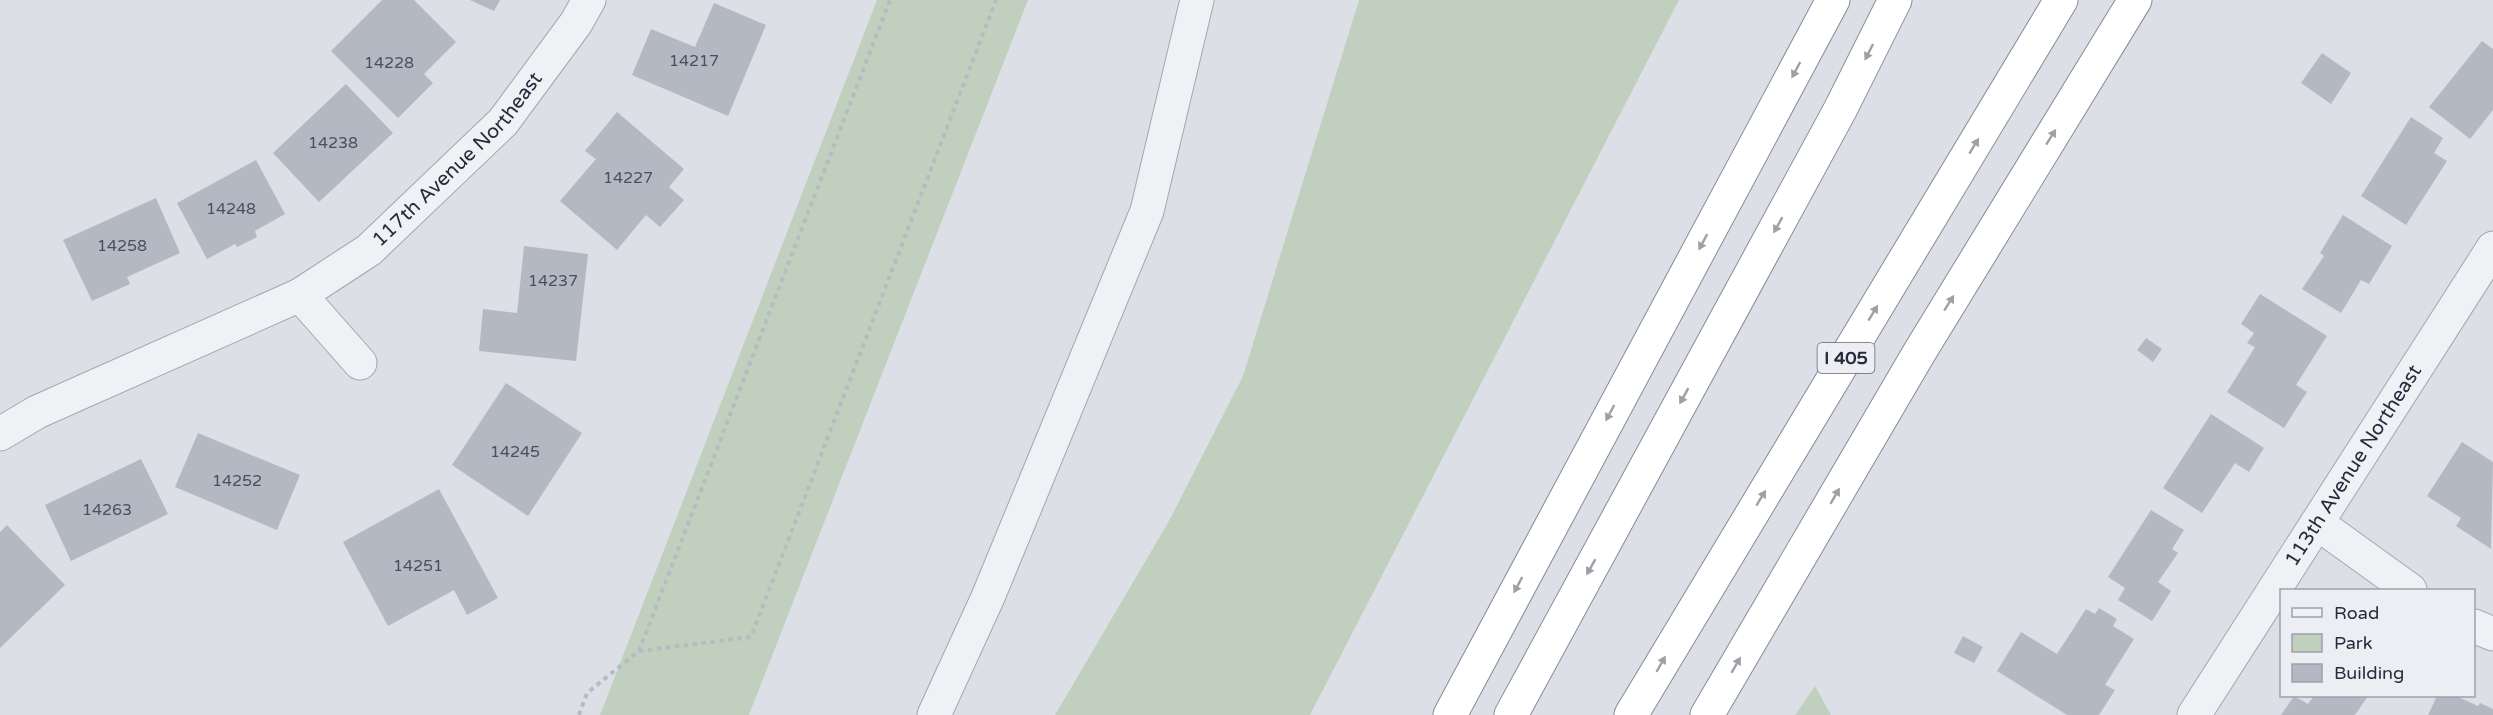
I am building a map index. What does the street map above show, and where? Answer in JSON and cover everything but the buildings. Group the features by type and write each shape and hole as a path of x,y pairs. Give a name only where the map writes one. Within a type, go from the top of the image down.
{"highway":[{"path":"1450,715 1833,0"},
{"path":"1511,715 1840,110 1895,0"},
{"name":"I 405","path":"1631,715 2061,0"},
{"name":"I 405","path":"1707,715 1919,353 2135,0"}],"street":[{"name":"117th Avenue Northeast","path":"0,434 37,412 300,295 369,250 503,122 576,23 589,0"},
{"path":"934,715 993,586 1148,211 1197,0"},
{"name":"113th Avenue Northeast","path":"2194,715 2493,248"},
{"path":"300,295 360,363"},
{"path":"2317,523 2407,589"},
{"path":"2475,626 2493,634"}],"path":[{"path":"579,715 587,693 639,651 890,0"},
{"path":"639,651 752,638 996,0"}],"green space":[{"path":"877,0 1028,0 749,715 600,715"},
{"path":"1359,0 1679,0 1310,715 1055,715 1169,521 1243,376"},
{"path":"1815,686 1831,715 1795,715"}]}
